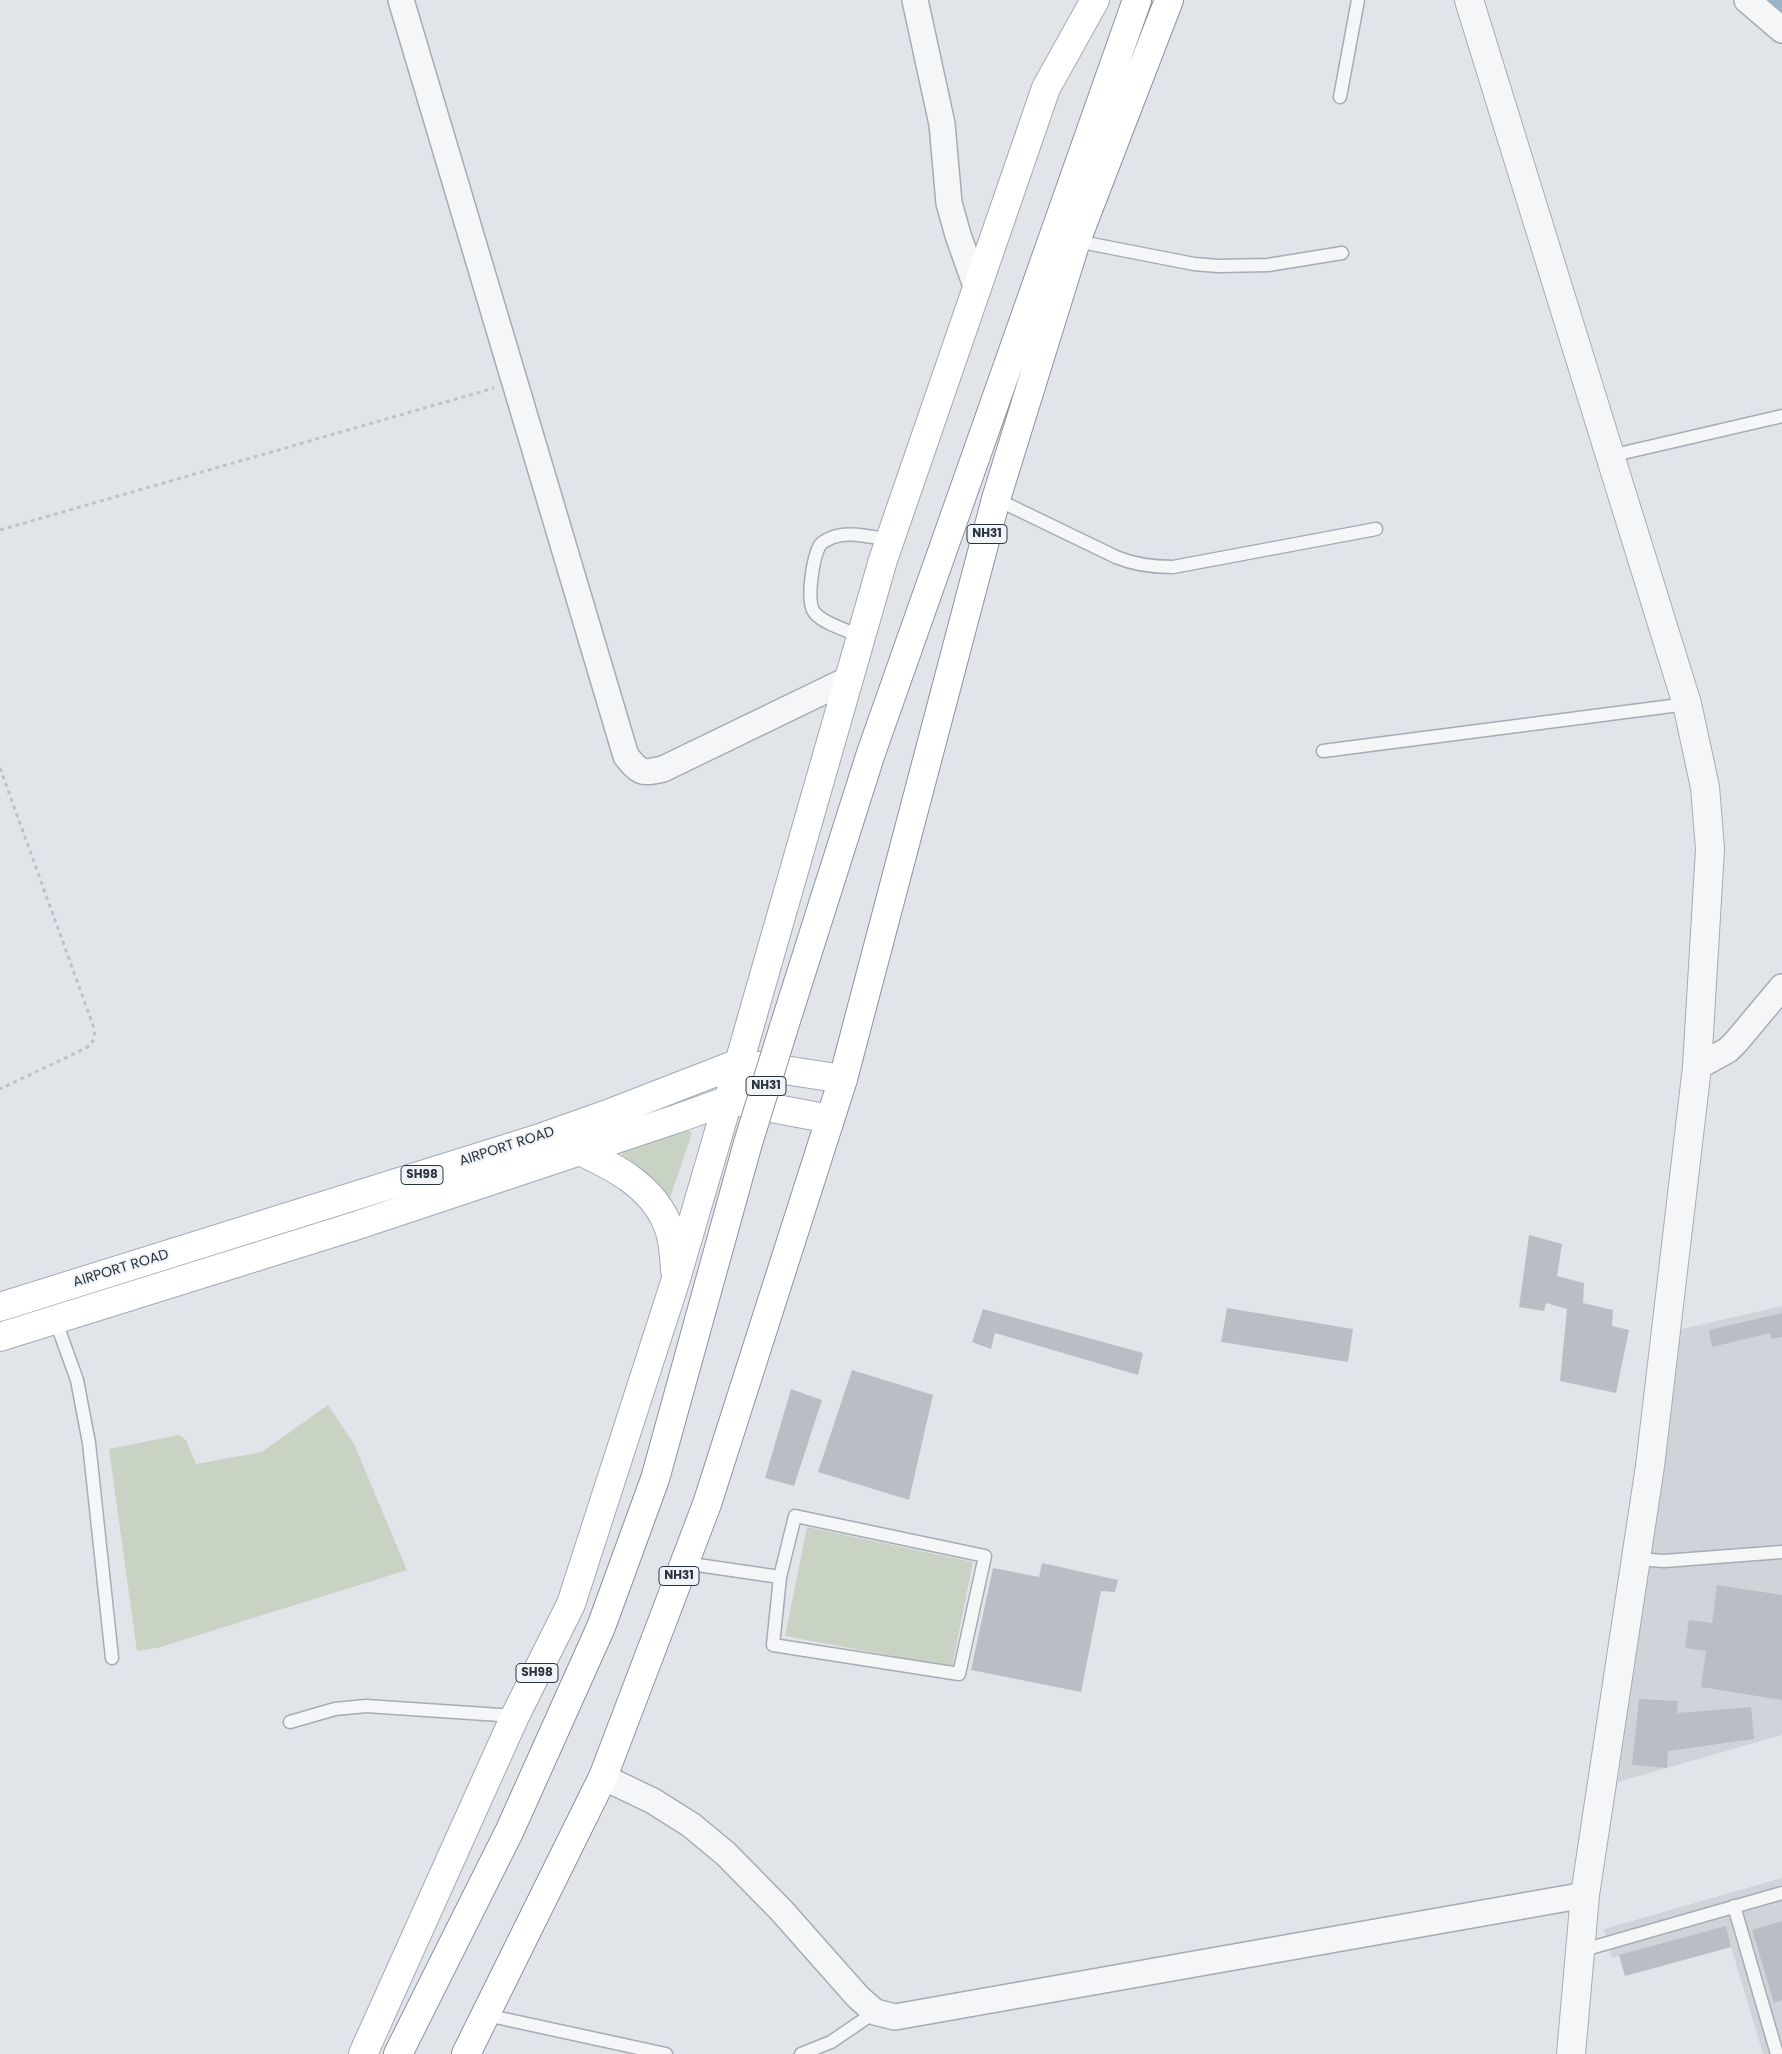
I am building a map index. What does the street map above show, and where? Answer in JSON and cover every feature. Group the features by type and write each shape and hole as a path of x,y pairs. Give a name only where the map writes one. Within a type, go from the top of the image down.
{"main road":[{"path":"739,1063 890,540 1046,88 1092,0"},
{"name":"NH31","path":"398,2054 510,1830 601,1627 655,1479 748,1143 871,753 1137,0"},
{"name":"NH31","path":"466,2054 602,1777 707,1504 843,1079 996,499 1076,241 1169,0"},
{"name":"AIRPORT ROAD","path":"0,1307 543,1137 739,1063 843,1079"},
{"name":"SH98","path":"363,2054 516,1716 571,1604 676,1279 739,1063"},
{"path":"729,1100 830,1120"},
{"name":"SH98","path":"0,1337 355,1226 729,1100"},
{"path":"580,1151 608,1164 638,1184 654,1202 666,1221 673,1243 676,1279"}],"street":[{"path":"401,0 626,756 637,770 649,772 663,769 849,679"},
{"path":"915,0 942,124 950,203 958,235 977,289"},
{"path":"1469,0 1687,704 1705,787 1710,849 1696,1067 1650,1466 1585,1895 1571,2054"},
{"path":"1747,0 1782,30"},
{"path":"1696,1067 1728,1050 1782,987"},
{"path":"602,1777 653,1800 691,1825 726,1854 781,1910 858,1997 875,2012 895,2017 915,2015 1585,1895"}],"lane":[{"path":"1340,97 1358,0"},
{"path":"1076,241 1194,264 1218,266 1268,265 1342,253"},
{"path":"1610,456 1782,416"},
{"path":"996,499 1131,564 1150,567 1174,567 1376,529"},
{"path":"861,636 820,619 813,611 810,593 816,556 823,542 833,537 851,535 890,540"},
{"path":"1323,750 1687,704"},
{"path":"55,1319 77,1380 89,1443 112,1658"},
{"path":"795,1516 984,1556 959,1674 773,1645 780,1577 795,1516"},
{"path":"1636,1559 1664,1561 1782,1552"},
{"path":"684,1563 780,1577"},
{"path":"290,1722 335,1709 366,1706 516,1716"},
{"path":"1580,1951 1782,1893"},
{"path":"1734,1906 1777,2054"},
{"path":"801,2054 831,2042 875,2012"},
{"path":"486,2014 666,2054"}],"path":[{"path":"0,530 514,382"},
{"path":"0,768 94,1028 95,1037 92,1044 86,1048 0,1089"}],"shaded area":[{"path":"1782,1306 1782,1735 1618,1782 1678,1330"},
{"path":"1782,1878 1782,2054 1763,2054 1731,1947 1625,1976 1619,1956 1612,1958 1604,1929"}],"green space":[{"path":"685,1128 692,1133 670,1198 664,1201 622,1160 623,1148"},
{"path":"328,1405 354,1444 407,1570 157,1648 137,1651 109,1449 179,1435 186,1440 196,1464 262,1452"},
{"path":"807,1527 973,1562 952,1667 785,1636"}],"building":[{"path":"1529,1235 1562,1244 1557,1276 1584,1283 1583,1303 1613,1310 1612,1326 1629,1330 1616,1393 1560,1381 1567,1309 1546,1303 1544,1311 1519,1307"},
{"path":"1227,1308 1353,1329 1348,1362 1221,1342"},
{"path":"983,1309 1143,1353 1138,1375 995,1333 991,1349 972,1342"},
{"path":"1782,1313 1782,1337 1771,1339 1770,1333 1712,1347 1709,1330"},
{"path":"852,1370 933,1395 909,1500 818,1472"},
{"path":"791,1389 822,1400 794,1486 765,1478"},
{"path":"1042,1563 1118,1580 1115,1592 1101,1591 1081,1692 971,1670 993,1568 1039,1577"},
{"path":"1717,1585 1782,1595 1782,1700 1701,1687 1706,1651 1685,1648 1689,1620 1712,1623"},
{"path":"1639,1699 1678,1701 1677,1713 1751,1707 1754,1739 1668,1751 1667,1768 1632,1765"},
{"path":"1782,1921 1782,2000 1774,2003 1752,1930"},
{"path":"1726,1926 1731,1947 1625,1976 1619,1955"}],"waterway":[{"path":"1776,0 1782,5"}]}
